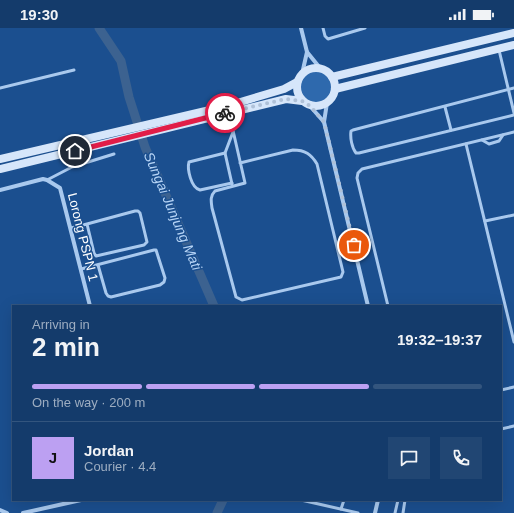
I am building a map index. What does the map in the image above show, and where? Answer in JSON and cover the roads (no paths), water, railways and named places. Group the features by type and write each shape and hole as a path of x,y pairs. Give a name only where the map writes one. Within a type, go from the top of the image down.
{"street":[{"path":"301,28 307,52 320,68"},
{"path":"332,76 514,33"},
{"path":"335,89 514,45"},
{"path":"0,169 153,132 228,109 284,89 297,82 302,74 307,52"},
{"path":"302,74 308,70 320,68 332,76 335,89 331,99 327,103 316,107 310,106"},
{"path":"297,82 297,92 302,101"},
{"path":"0,159 148,124 286,99 302,101 310,106 324,122"},
{"path":"327,103 324,122 368,305"},
{"path":"0,190 43,179 47,180"},
{"name":"Lorong PSPN 1","path":"47,180 60,188 62,192 90,305"},
{"path":"23,513 77,501"},
{"path":"375,513 378,501"},
{"path":"0,510 7,513"}],"lane":[{"path":"323,28 325,37 328,38 365,28"},
{"path":"498,48 508,90 514,114 357,153 354,150 350,134 353,130 445,107 508,90 514,88"},
{"path":"0,88 74,70"},
{"path":"445,107 451,130"},
{"path":"225,153 190,162 188,166 194,187 197,190 220,188 245,183 228,109"},
{"path":"232,185 225,153 233,132"},
{"path":"388,305 357,178 358,173 362,169 514,132"},
{"path":"466,144 514,342"},
{"path":"220,188 215,191 211,199 212,208 236,297 242,300 341,278 342,275 317,164 308,152 293,150 240,163"},
{"path":"47,180 72,167 114,154"},
{"path":"71,228 138,211 140,213 147,242 96,256 87,224"},
{"path":"485,221 514,215"},
{"path":"81,269 156,250 165,278 164,282 160,285 111,297 106,293 98,265"},
{"path":"509,321 514,320"},
{"path":"502,390 514,387"},
{"path":"502,429 514,426"},
{"path":"305,501 358,513"},
{"path":"341,509 344,501"},
{"path":"395,513 398,501"},
{"path":"403,513 405,501"}],"waterway":[{"name":"Sungai Junjung Mati","path":"99,28 121,61 129,97 145,147 214,305"},
{"name":"Sungai Junjung Mati","path":"217,513 223,501"}]}
